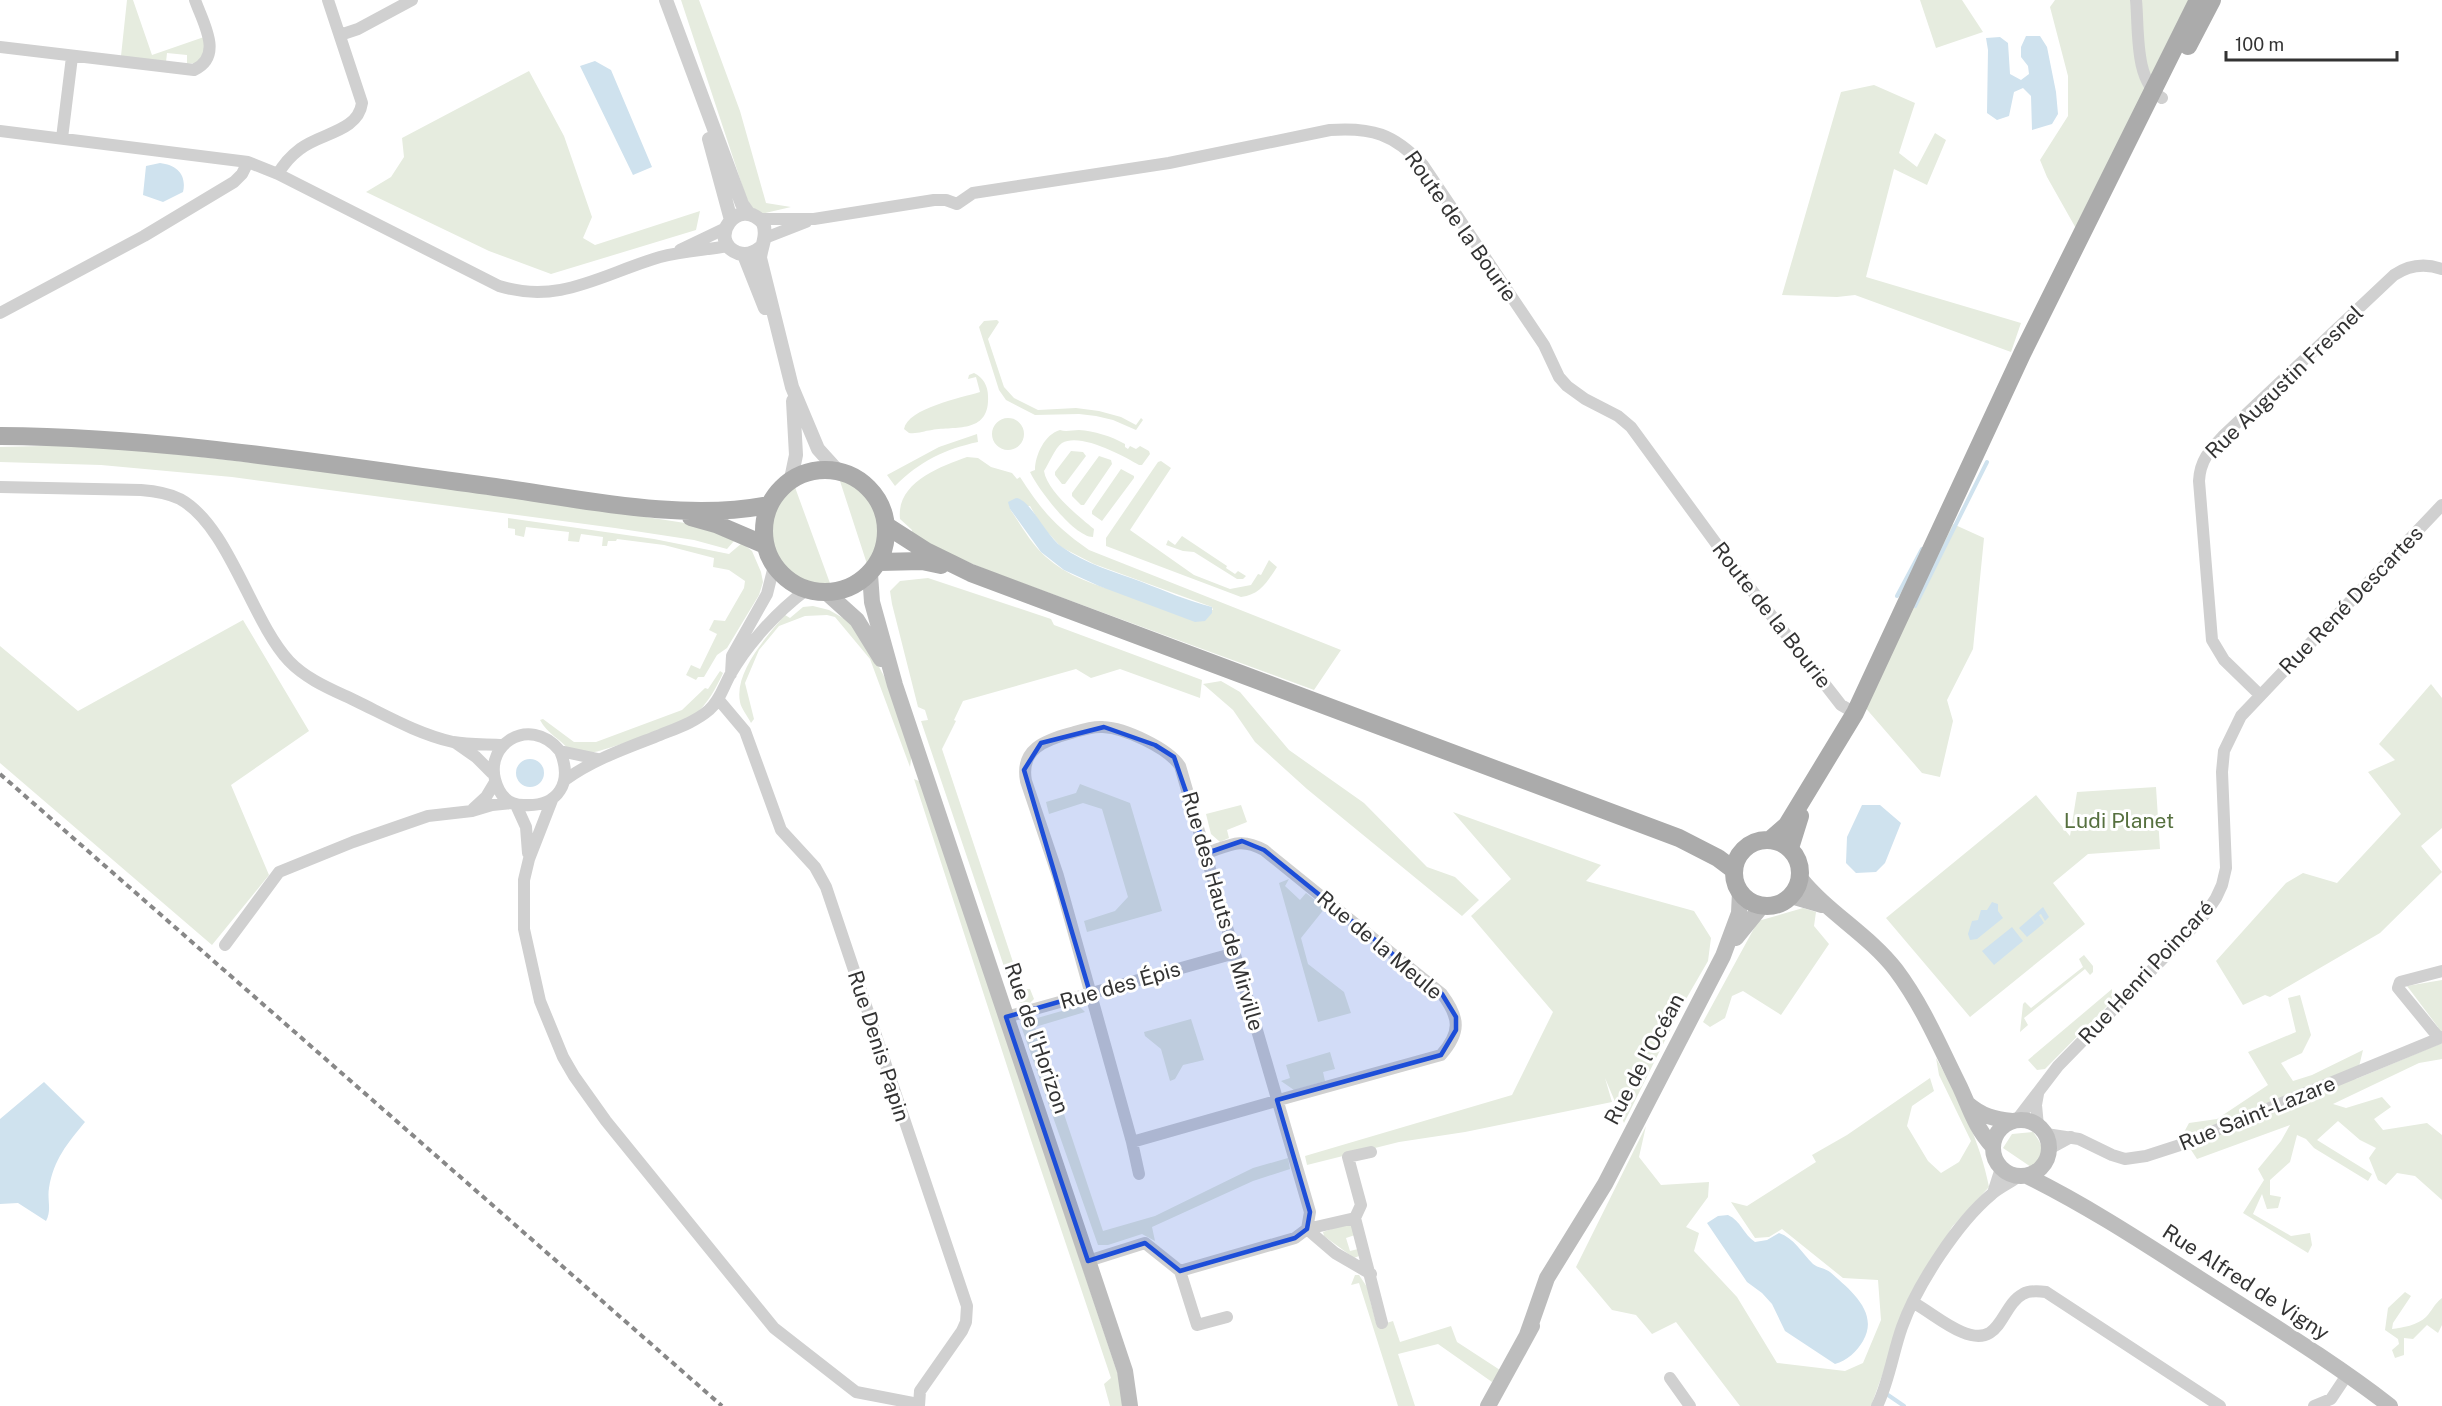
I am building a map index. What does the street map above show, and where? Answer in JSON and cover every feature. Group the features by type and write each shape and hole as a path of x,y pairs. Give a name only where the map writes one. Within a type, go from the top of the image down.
{"main road":[{"path":"2157,95 2198,0"},
{"path":"1771,839 1787,825 1810,788 1971,466 2022,354 2157,95 2212,0"},
{"path":"0,436 94,438 202,448 660,509 742,510 769,505"},
{"path":"895,685 872,602 875,568 885,546 887,526 878,498 858,478 837,470 815,470 790,479 769,505 763,527 765,545 774,566 788,580 806,590 827,593 849,588 875,568 922,561 971,573"},
{"path":"660,509 716,524 765,545"},
{"path":"887,526 926,551 971,573 1679,838 1718,858 1734,870"},
{"path":"827,593 857,620 895,685"},
{"name":"Rue de l'Horizon","path":"895,685 1125,1371 1130,1406"},
{"path":"1790,848 1810,788"},
{"path":"1679,838 1743,850"},
{"path":"1771,839 1790,848 1800,867 1800,878 1791,896 1783,902 1762,906 1746,899 1736,886 1734,870 1743,850 1751,843 1771,839"},
{"path":"1800,878 1827,908 1855,927 1896,970 1924,1014 1968,1104 1978,1130 1993,1147"},
{"name":"Rue de l'Océan","path":"1488,1406 1527,1335 1547,1278 1605,1184 1723,956 1739,913 1740,892"},
{"path":"1791,896 1827,908"},
{"name":"Rue de l'Océan","path":"1723,956 1762,906"},
{"path":"1968,1104 1980,1114 1990,1118 2027,1120 2045,1142 2037,1172 2023,1176 2001,1168 1994,1155 1993,1147 1999,1131 2014,1121"},
{"name":"Rue Alfred de Vigny","path":"2045,1142 2055,1180 2075,1201"},
{"name":"Rue Alfred de Vigny","path":"2023,1176 2075,1201 2140,1240 2347,1375 2390,1406"}],"street":[{"path":"0,47 194,70 208,60 210,45 195,0"},
{"path":"278,174 300,148 354,122 361,114 362,103 328,0"},
{"path":"340,35 358,29 412,0"},
{"path":"666,0 742,204 765,229 760,258 792,387 796,455 790,479"},
{"path":"2136,0 2142,73 2157,95"},
{"path":"62,138 72,57"},
{"path":"690,67 728,224 725,234 728,246 735,252 750,254 763,243 814,219"},
{"name":"Route de la Bourie","path":"814,219 934,200 946,200 957,204 973,193 1169,163 1330,130 1357,128 1389,136 1412,153 1434,181 1544,345 1559,377 1572,391 1618,416 1630,427 1756,597 1850,710"},
{"path":"0,130 248,162 278,174 499,286 532,294 560,291 670,254 728,224 740,214 754,217 814,219"},
{"path":"0,313 144,236 234,182 242,174 248,162"},
{"path":"670,254 728,246"},
{"path":"744,255 786,360"},
{"name":"Rue Augustin Fresnel","path":"2260,695 2224,660 2212,640 2199,481 2200,467 2204,458 2224,435 2394,275 2415,266 2434,266 2442,269"},
{"path":"792,387 818,450 837,470"},
{"path":"0,486 141,490 161,492 178,498 191,506 214,533 281,652 301,673 401,724 455,742 503,745"},
{"name":"Rue René Descartes","path":"2260,695 2442,505"},
{"path":"730,675 732,656 767,594 774,566"},
{"path":"806,590 785,606 768,625 730,675 718,699 709,710 689,723 598,759 565,780 552,800 529,859 524,880 523,902 528,955 540,1001 563,1057 606,1121 774,1328 856,1392 919,1405"},
{"name":"Rue Henri Poincaré","path":"2040,1087 2066,1057 2204,916 2216,898 2223,885 2226,868 2222,772 2224,751 2230,734 2241,716 2260,695"},
{"name":"Rue Denis Papin","path":"718,699 745,731 781,830 815,867 826,887 967,1306 966,1322 962,1331 920,1391 919,1405"},
{"name":"Rue des Hauts de Mirville","path":"1139,1174 1058,876 1024,770 1034,750 1048,740 1091,728 1104,727 1164,750 1180,766 1310,1212 1307,1229"},
{"path":"472,811 486,797 494,778 495,758 503,745 516,736 539,735 553,742 560,751 566,766 565,780"},
{"path":"455,742 476,757 494,778 502,795 514,804 526,827 529,859"},
{"path":"560,751 598,759"},
{"path":"225,945 279,872 353,842 428,816 472,811 492,805 539,806 552,800"},
{"name":"Rue de la Meule","path":"1132,1142 1441,1055 1450,1045 1456,1030 1456,1017 1442,994 1264,850 1242,841 1207,853"},
{"name":"Rue des Épis","path":"1006,1017 1235,953"},
{"path":"2440,1038 2398,988 2400,982 2442,971"},
{"name":"Rue Saint-Lazare","path":"2045,1142 2071,1137 2083,1140 2119,1158 2146,1156 2180,1145 2440,1038"},
{"path":"2014,1121 2029,1106 2040,1087"},
{"path":"2040,1087 2036,1105 2045,1142"},
{"path":"1371,1152 1348,1157 1361,1205 1355,1218 1382,1323"},
{"path":"1993,1193 2001,1168"},
{"path":"1877,1406 1903,1325 1945,1250 1993,1193 2023,1176"},
{"path":"1180,1271 1295,1238 1307,1229 1355,1218"},
{"path":"1307,1229 1335,1253 1371,1274"},
{"path":"1088,1261 1145,1243 1180,1271 1197,1325 1227,1317"},
{"path":"1914,1303 1961,1332 1977,1336 1985,1335 2000,1325 2021,1294 2030,1291 2046,1292 2220,1406"},
{"path":"2314,1406 2331,1399 2347,1375"},
{"path":"1670,1378 1690,1406"},
{"path":"2195,1406 2203,1394"}],"highlighted area":[{"path":"1104,727 1155,745 1174,757 1207,853 1242,841 1264,850 1442,994 1456,1017 1456,1030 1441,1055 1277,1100 1310,1212 1307,1229 1295,1238 1180,1271 1145,1243 1088,1261 1006,1017 1090,993 1024,770 1041,743"}],"green space":[{"path":"127,0 133,0 152,55 204,37 206,43 202,58 196,63 187,64 187,55 167,53 166,62 121,56"},
{"path":"681,0 699,0 740,111 766,203 791,207 761,214 754,211 746,197"},
{"path":"1920,0 1962,0 1983,32 1936,48"},
{"path":"2055,0 2193,0 2078,232 2040,160 2068,116 2068,76 2050,7"},
{"path":"529,71 564,136 592,217 583,238 595,245 700,211 696,230 551,274 489,251 366,192 391,177 404,157 402,138"},
{"path":"1874,85 1915,103 1899,153 1917,167 1935,133 1946,140 1927,185 1894,169 1866,277 2021,323 2011,352 1855,295 1837,297 1782,295 1841,92"},
{"path":"997,320 999,322 988,339 1004,387 1014,398 1038,410 1076,408 1099,411 1121,417 1136,425 1141,418 1143,420 1136,430 1113,420 1096,416 1035,415 1006,400 999,390 979,327 984,321"},
{"path":"974,373 982,379 988,392 987,408 983,417 977,422 961,428 915,433 909,433 904,429 915,415 925,410 980,392 976,377 968,379 969,375"},
{"path":"1008,418 1019,423 1024,434 1019,445 1008,450 997,445 992,434 997,423"},
{"path":"1060,430 1079,430 1108,436 1125,444 1128,449 1130,446 1136,449 1140,446 1150,454 1142,465 1139,465 1102,446 1090,443 1070,440 1057,448 1044,471 1046,479 1064,503 1094,529 1093,537 1076,529 1057,511 1030,472 1035,470 1039,452 1045,440"},
{"path":"977,434 978,442 934,457 904,477 895,486 887,475 939,447"},
{"path":"83,445 435,486 698,525 734,541 727,549 694,540 615,528 232,477 101,465 0,462 0,447"},
{"path":"1071,451 1083,452 1086,456 1065,484 1062,484 1055,472"},
{"path":"1099,456 1111,460 1112,464 1084,505 1081,505 1072,493"},
{"path":"967,457 978,458 991,467 1012,473 1017,479 1020,477 1050,518 1089,550 1341,650 1314,690 987,570 912,538 912,530 900,519 905,496 922,478","holes":["1030,506 1041,525 1061,547 1094,564 1212,607 1213,610 1125,593 1082,579 1046,557 1010,509"]},
{"path":"1161,461 1171,468 1130,530 1194,575 1230,589 1251,585 1258,574 1261,575 1269,560 1277,567 1258,591 1241,597 1106,546 1106,538 1158,462"},
{"path":"1121,469 1134,478 1102,521 1092,514 1092,511"},
{"path":"839,478 863,491 878,514 881,528 880,542 876,555 868,567"},
{"path":"795,485 831,586 810,583 795,577 782,564 776,553 772,528 774,516 786,494"},
{"path":"508,518 654,539 729,554 742,543 752,551 763,582 759,595 727,648 717,655 704,677 698,677 696,680 686,675 691,665 700,669 717,634 709,630 714,620 725,621 744,588 745,581 729,570 713,567 714,558 664,545 617,539 608,541 607,546 602,546 603,537 581,534 579,542 568,541 569,532 526,527 524,537 515,535 515,529 508,528"},
{"path":"1953,524 1984,538 1973,649 1947,700 1953,721 1940,777 1922,773 1863,705"},
{"path":"1182,536 1227,566 1226,568 1235,574 1238,571 1246,576 1243,579 1237,579 1194,552 1166,545 1168,540 1175,545"},
{"path":"928,578 1051,619 1054,625 1202,680 1200,698 1120,669 1091,678 1076,669 963,701 942,749 1022,989 1030,989 1034,999 1030,1003 1019,1003 1015,999 921,721 928,720 925,710 918,707 892,604 890,591 900,581"},
{"path":"813,606 829,610 843,618 846,616 871,652 885,678 912,752 910,767 870,659 835,617 805,616 779,626 759,650 745,683 754,719 751,723 743,710 739,691 742,679 761,644 785,615 790,618 803,607"},
{"path":"243,620 309,731 231,785 269,875 212,945 0,763 0,646 78,711"},
{"path":"720,671 723,673 714,690 694,715 643,737 610,748 587,753 571,752 546,729 540,720 543,719 574,742 596,742 682,710 705,688 708,689"},
{"path":"1221,681 1240,692 1289,750 1364,803 1427,867 1455,877 1479,900 1462,916 1307,789 1255,742 1233,710 1203,684"},
{"path":"2431,684 2442,698 2442,828 2421,846 2442,872 2380,933 2270,997 2265,995 2243,1005 2216,961 2286,883 2303,873 2337,883 2401,814 2368,772 2395,760 2379,744"},
{"path":"914,779 921,782 1121,1384 1123,1406 1110,1406 1104,1384 1111,1378"},
{"path":"1080,784 1130,803 1162,911 1087,932 1084,921 1115,911 1128,897 1102,809 1083,803 1049,814 1046,802 1076,793"},
{"name":"Ludi Planet","path":"2156,787 2160,849 2088,854 2053,883 2085,924 1970,1017 1886,918 2036,795 2070,836 2077,792"},
{"path":"1241,805 1247,822 1227,830 1229,838 1220,842 1211,834 1206,814"},
{"path":"1453,812 1601,865 1586,881 1694,911 1711,938 1708,961 1682,1006 1624,1123 1605,1078 1612,1102 1465,1132 1399,1142 1307,1165 1305,1156 1512,1095 1553,1012 1471,916 1511,879"},
{"path":"1289,879 1285,886 1300,900 1306,893 1325,908 1301,938 1308,964 1344,992 1351,1013 1318,1022 1279,883"},
{"path":"1803,908 1816,912 1814,926 1829,944 1781,1015 1743,991 1732,996 1725,1018 1710,1027 1703,1022 1758,921"},
{"path":"2084,955 2093,966 2093,972 2090,975 2085,969 2024,1018 2028,1025 2020,1032 2023,1004 2025,1002 2031,1008 2083,967 2079,959"},
{"path":"2442,980 2442,1040 2438,1027 2407,986"},
{"path":"2112,989 2112,1001 2045,1069 2037,1070 2028,1060"},
{"path":"2300,995 2311,1035 2302,1053 2281,1063 2293,1081 2312,1075 2363,1050 2356,1079 2442,1043 2442,1059 2419,1063 2333,1104 2346,1108 2382,1097 2391,1107 2374,1119 2383,1130 2427,1123 2442,1135 2442,1200 2415,1176 2397,1173 2386,1185 2378,1180 2369,1158 2376,1148 2360,1140 2338,1121 2317,1140 2372,1174 2368,1181 2297,1135 2290,1162 2270,1180 2270,1195 2281,1197 2278,1208 2267,1209 2262,1194 2253,1214 2291,1236 2310,1233 2312,1245 2308,1253 2243,1213 2264,1180 2258,1169 2281,1141 2290,1125 2197,1159 2182,1136 2189,1123 2217,1119 2268,1085 2248,1052 2296,1032 2288,998"},
{"path":"1079,1006 1085,1012 1035,1027 1103,1231 1155,1216 1253,1168 1288,1158 1290,1169 1253,1181 1152,1227 1155,1241 1142,1234 1108,1245 1098,1245 1020,1023"},
{"path":"1191,1019 1204,1060 1183,1065 1175,1079 1170,1081 1161,1049 1145,1036 1144,1032"},
{"path":"1330,1052 1335,1069 1323,1072 1325,1081 1294,1090 1281,1081 1290,1078 1286,1065"},
{"path":"1936,1058 1968,1121 1989,1187 1952,1227 1909,1301 1871,1406 1740,1406 1676,1322 1652,1334 1636,1315 1612,1310 1576,1267 1646,1126 1639,1157 1661,1185 1709,1182 1708,1197 1686,1227 1699,1233 1694,1251 1737,1297 1777,1363 1845,1371 1863,1363 1881,1320 1878,1280 1843,1278 1782,1229 1769,1237 1755,1238 1731,1202 1747,1206 1816,1162 1812,1155 1847,1135 1930,1078 1934,1091 1912,1106 1907,1126 1928,1161 1941,1173 1959,1162 1971,1141 1939,1075"},
{"path":"2033,1132 2042,1147 2042,1155 2031,1167 2003,1148 2012,1134"},
{"path":"1349,1223 1355,1235 1346,1238 1350,1251 1358,1249 1359,1256 1354,1258 1324,1236 1323,1232"},
{"path":"1355,1275 1359,1275 1371,1293 1370,1300 1377,1326 1393,1321 1400,1342 1451,1326 1457,1342 1500,1370 1492,1382 1438,1344 1398,1354 1415,1406 1398,1406 1359,1283 1351,1285"},
{"path":"2405,1292 2411,1296 2393,1323 2392,1329 2410,1326 2423,1320 2442,1298 2442,1325 2438,1333 2427,1325 2413,1339 2404,1338 2404,1355 2395,1358 2392,1350 2399,1344 2398,1339 2385,1330 2388,1308"}],"water":[{"path":"2026,36 2040,36 2047,47 2058,114 2052,124 2032,130 2031,96 2023,88 2014,92 2009,116 1997,120 1987,113 1988,50 1986,38 2000,37 2008,43 2010,74 2021,80 2029,74 2028,66 2021,57 2021,47"},
{"path":"595,61 611,70 652,167 633,175 580,66"},
{"path":"160,163 176,169 182,176 184,186 183,192 163,202 143,195 146,166"},
{"path":"1016,498 1027,505 1056,542 1071,553 1101,567 1212,607 1212,613 1205,621 1195,622 1099,586 1064,570 1041,552 1010,509 1008,502"},
{"path":"530,759 540,763 544,773 540,783 530,787 520,783 516,773 520,763"},
{"path":"1862,805 1880,805 1901,823 1885,863 1876,872 1856,873 1846,863 1847,837"},
{"path":"1992,902 1998,904 1998,911 2003,918 1977,939 1970,940 1968,934 1972,921 1978,920 1981,910 1987,910"},
{"path":"2043,907 2049,917 2045,921 2041,914 2039,915 2044,923 2027,937 2019,928"},
{"path":"2012,927 2023,941 1994,965 1982,951"},
{"path":"44,1082 85,1122 67,1145 54,1169 49,1188 49,1213 46,1221 18,1203 0,1204 0,1119"},
{"path":"1728,1215 1755,1242 1767,1240 1779,1233 1784,1235 1813,1264 1830,1272 1860,1302 1868,1320 1867,1330 1858,1348 1844,1361 1835,1364 1785,1331 1772,1304 1747,1282 1707,1223 1718,1216"}],"waterway":[{"path":"1915,606 1987,462"},
{"path":"1897,596 1922,549"},
{"path":"1888,1395 1904,1406"}],"railway":[{"path":"0,774 722,1406"}]}
